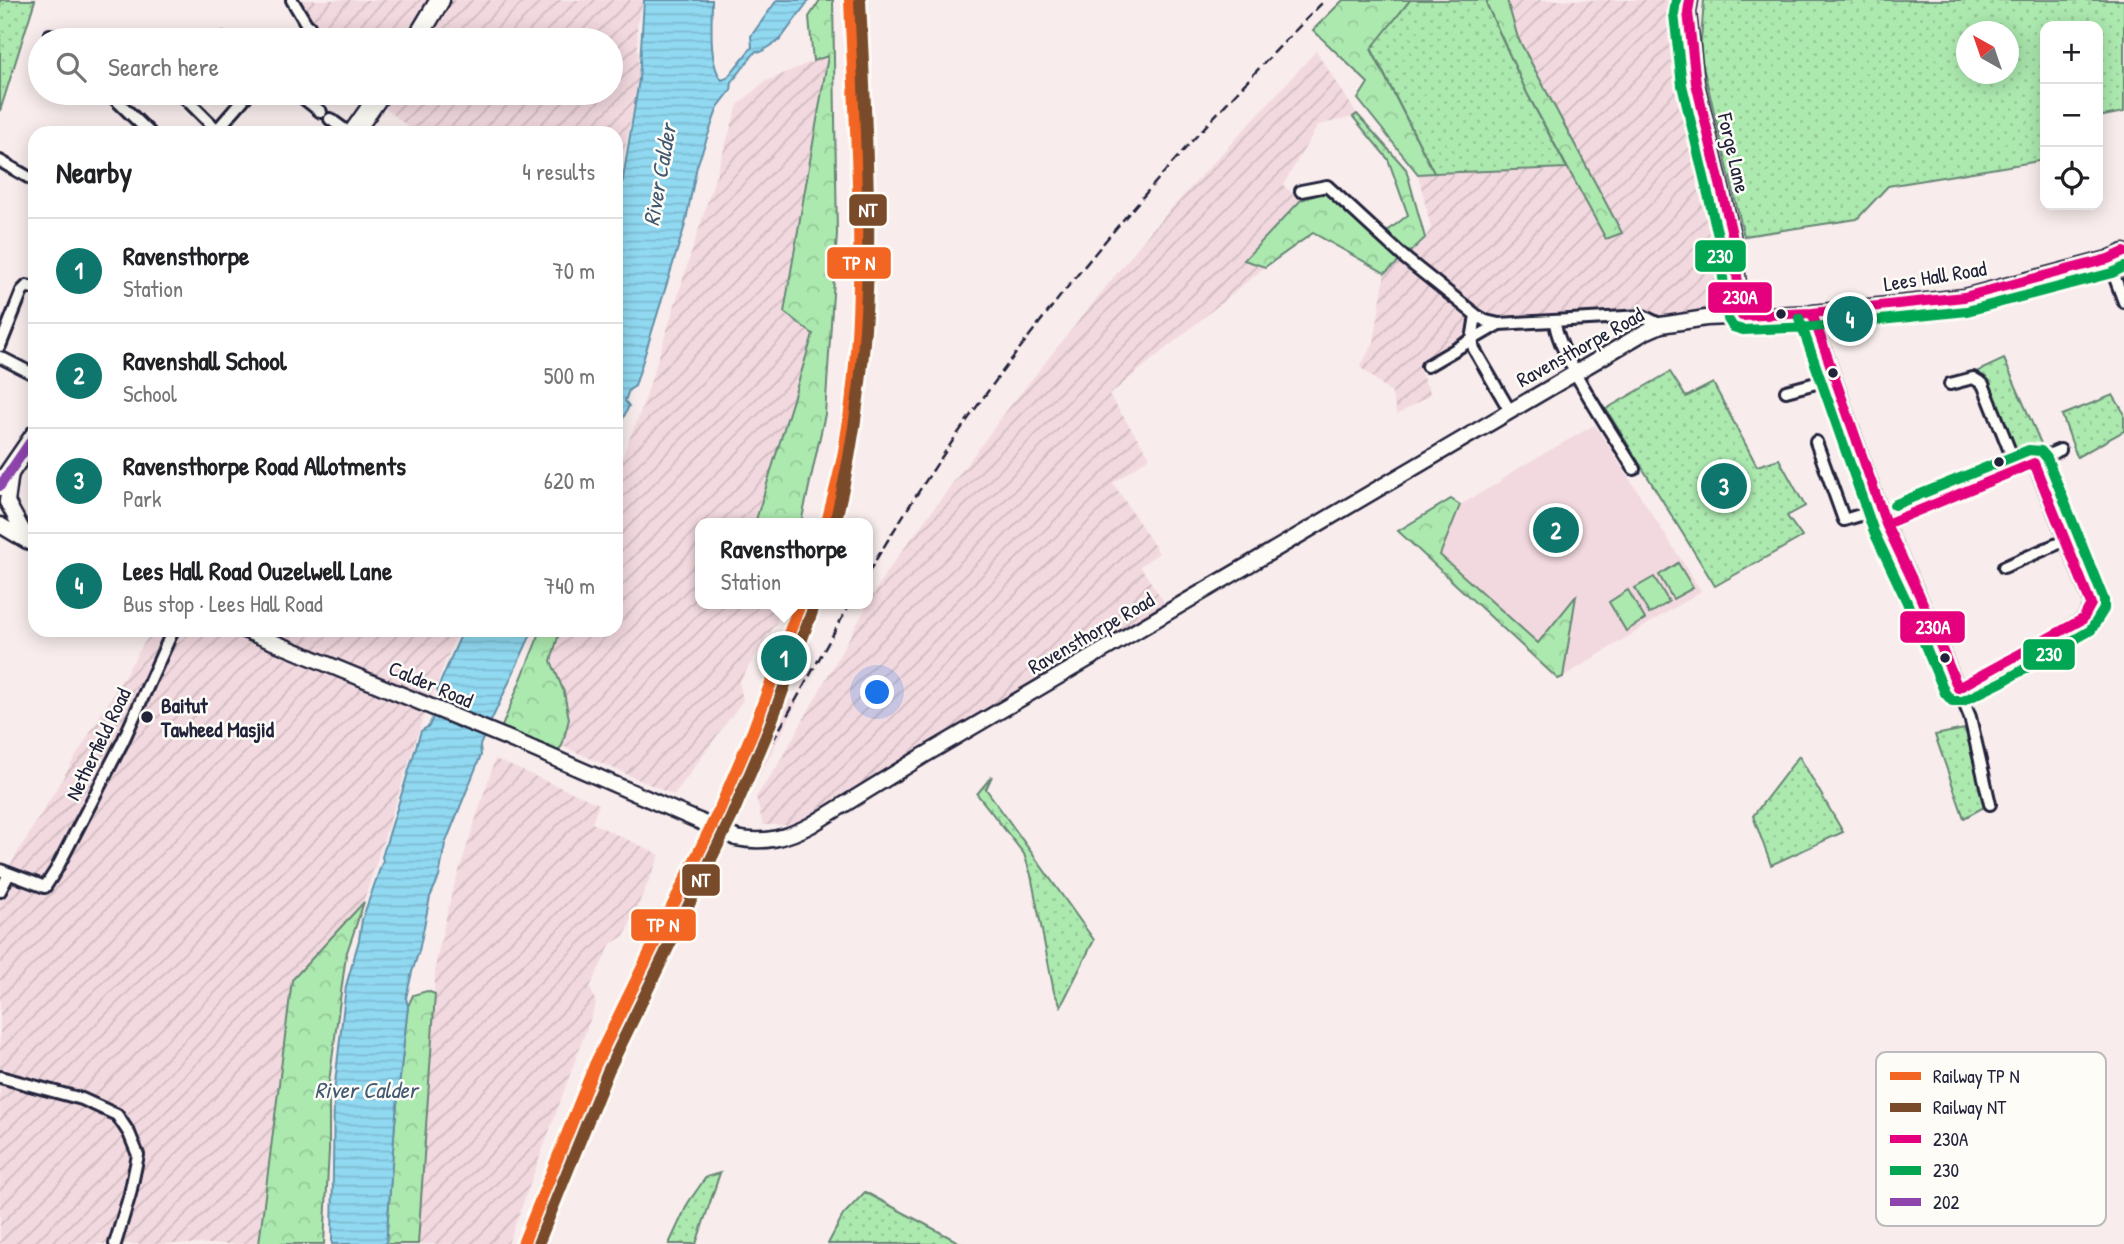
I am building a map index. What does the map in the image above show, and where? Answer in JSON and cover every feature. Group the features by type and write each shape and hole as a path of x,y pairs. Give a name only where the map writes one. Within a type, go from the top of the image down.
{"highway":[{"path":"422,28 440,0"},
{"path":"355,126 369,105"},
{"path":"0,494 5,475 28,444"}],"street":[{"path":"292,0 309,26"},
{"name":"Forge Lane","path":"1690,0 1688,12 1696,83 1732,234 1742,316"},
{"path":"121,105 143,126"},
{"path":"192,105 212,126"},
{"path":"223,126 239,105"},
{"path":"312,105 340,126"},
{"path":"0,161 28,177"},
{"name":"Lees Hall Road","path":"1301,191 1327,186 1406,259 1475,315 1499,324 1643,316 1661,325 1706,318 1812,313 1964,297 2108,259 2124,251"},
{"path":"2108,259 2123,296"},
{"path":"0,346 22,291 28,286"},
{"path":"1812,313 1886,524 1919,594 1970,717 1990,804"},
{"path":"1475,315 1472,340 1474,349 1510,411"},
{"path":"1555,321 1555,333 1575,371 1634,470"},
{"name":"Lees Hall Road","path":"1427,366 1499,324"},
{"name":"Ravensthorpe Road","path":"524,745 736,838 753,842 797,833 1575,371 1661,325"},
{"path":"0,357 28,371"},
{"path":"1786,391 1835,378"},
{"path":"1950,384 1973,378 1983,384 2017,469"},
{"path":"1816,442 1844,520 1881,509"},
{"path":"1886,524 2060,450"},
{"path":"1958,688 2006,664 2083,619 2091,604 2034,463"},
{"path":"5,475 8,505 28,537"},
{"path":"0,525 28,541"},
{"path":"2004,567 2064,541"},
{"name":"Netherfield Road","path":"4,872 45,887 55,873 123,741 170,637"},
{"name":"Calder Road","path":"261,637 524,745"},
{"path":"0,891 4,872"},
{"path":"0,1077 82,1099 117,1115 138,1155 115,1244"}],"shaded area":[{"path":"292,0 643,0 637,27 639,80 623,158 623,126 407,126 381,105 623,105 623,28 309,28"},
{"path":"1507,0 1682,0 1676,38 1725,230 1731,286 1713,309 1669,317 1499,324 1419,370 1431,394 1397,415 1391,392 1360,367 1374,342 1385,273 1422,243 1431,228 1418,174 1567,168 1606,238 1622,233 1518,38"},
{"path":"1316,51 1357,114 1318,125 1283,185 1301,200 1244,260 1265,267 1109,395 1150,457 1113,483 1159,553 1140,566 1170,611 811,825 763,825 756,797 778,765 865,609 873,609 873,595 885,574 1011,405 1150,232"},
{"path":"828,55 784,312 813,334 757,518 695,518 695,609 777,609 781,615 739,682 743,700 674,795 562,746 569,719 551,661 558,637 623,637 623,455 644,403 738,105 764,82"},
{"path":"1595,425 1701,591 1563,677 1576,598 1539,643 1440,555 1460,505"},
{"path":"148,637 455,637 421,724 363,903 292,980 259,1244 0,1244 0,882"},
{"path":"766,693 778,694 752,763 788,698 797,703 678,934 656,925 731,775"},
{"path":"495,759 599,804 592,823 660,855 625,935 611,944 590,987 596,1003 508,1244 418,1244 436,961 451,896"}],"green space":[{"path":"0,0 35,0 0,111"},
{"path":"820,0 833,0 837,234 825,414 802,518 757,518 813,334 784,312 828,56 813,61 809,17"},
{"path":"1343,0 1410,0 1371,49 1434,173 1418,174 1358,99 1368,83 1313,30"},
{"path":"1410,0 1487,0 1528,95 1567,168 1434,173 1371,48"},
{"path":"1487,0 1507,0 1518,38 1622,233 1606,239 1527,93"},
{"path":"1704,0 2124,0 2124,112 2103,116 2103,21 2040,21 2040,161 1888,186 1857,219 1744,236 1700,54"},
{"path":"1357,114 1406,169 1425,238 1408,254 1385,233 1408,215 1388,159 1353,117"},
{"path":"1326,192 1400,261 1385,273 1313,233 1265,267 1244,260 1301,200"},
{"path":"2004,359 2046,455 2018,467 1973,376"},
{"path":"1670,372 1686,397 1713,383 1757,466 1779,459 1805,506 1787,516 1802,537 1715,586 1606,409"},
{"path":"2113,395 2124,413 2124,431 2077,457 2062,415"},
{"path":"1451,499 1460,505 1440,555 1538,643 1576,596 1563,677 1558,679 1398,531"},
{"path":"1678,563 1693,588 1673,599 1659,575"},
{"path":"1654,577 1669,602 1649,614 1635,588"},
{"path":"1628,590 1645,619 1626,631 1609,602"},
{"path":"538,637 558,637 551,661 564,692 569,719 562,746 556,752 501,729"},
{"path":"1965,729 1986,806 1964,818 1935,735"},
{"path":"1799,756 1843,832 1771,865 1753,816"},
{"path":"992,776 986,789 1094,940 1061,1006 1054,992 1031,875 1024,854 977,794"},
{"path":"364,902 346,955 329,1082 324,1244 259,1244 292,980"},
{"path":"427,991 435,994 418,1244 386,1244 395,1123 408,1006 413,995"},
{"path":"720,1173 696,1244 669,1244 688,1203 706,1177"},
{"path":"865,1192 962,1244 828,1244 843,1215"}],"water":[{"name":"River Calder","path":"644,0 712,0 713,53 722,80 727,78 752,47 751,36 777,0 809,0 780,40 761,52 756,51 732,82 731,90 718,107 697,166 685,225 635,386 629,390 625,401 629,406 623,418 623,179 639,80"},
{"name":"River Calder","path":"460,637 530,637 480,745 481,755 445,844 439,877 430,897 412,972 406,998 408,1006 395,1123 386,1244 332,1244 334,1092 346,986 362,920 383,860 421,731 429,726 441,699 437,690"}],"railway":[{"path":"873,565 968,419 1079,273 1199,133 1325,0"},
{"path":"538,1244 607,1070 761,762 847,609"}],"transit line":[{"path":"828,518 845,445 857,335 858,167 850,0"},
{"name":"230","path":"1676,0 1674,14 1682,85 1718,236 1728,319 1733,327 1743,330 1813,327 1967,311 2112,273 2124,267"},
{"name":"230A","path":"1690,0 1688,12 1696,83 1732,234 1742,316 1812,313 1964,297 2108,259 2124,252"},
{"name":"230A","path":"1812,313 1886,524"},
{"name":"230","path":"1799,318 1873,529"},
{"name":"202","path":"0,486 28,445"},
{"name":"230","path":"1873,530 1945,693 1952,701 1963,701 2002,682 2091,630 2104,609 2104,600 2047,458 2041,451 2029,450 1894,505"},
{"name":"230A","path":"2034,463 2091,604 2083,619 1958,688 1886,524 2034,463"},
{"path":"523,1244 595,1065 718,813 753,731 798,609"}],"rail line":[{"name":"NT","path":"836,518 856,414 867,299 868,199 860,0"},
{"name":"NT","path":"538,1244 608,1071 731,818 766,736 813,609"}],"place":[{"name":"Lees Hall Road Ouzelwell Lane","path":"1850,319"},
{"name":"Ravensthorpe Road Allotments","path":"1724,486"},
{"name":"Ravenshall School","path":"1556,530"},
{"name":"Ravensthorpe","path":"784,658"},
{"name":"Baitut Tawheed Masjid","path":"147,717"}]}
